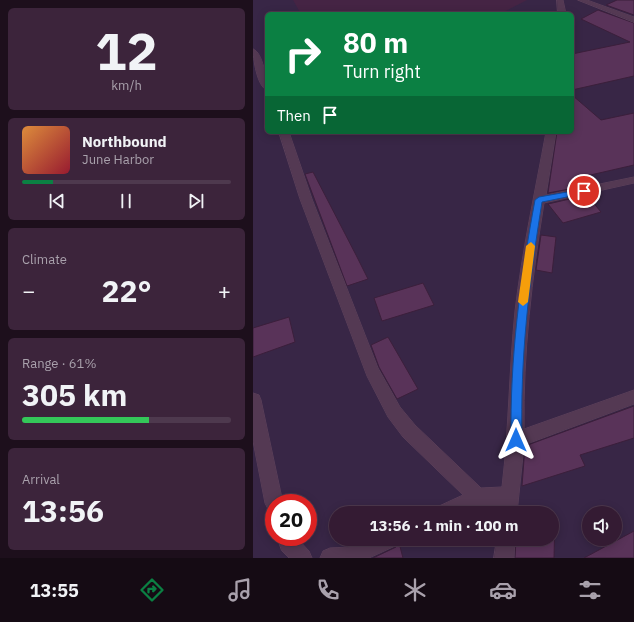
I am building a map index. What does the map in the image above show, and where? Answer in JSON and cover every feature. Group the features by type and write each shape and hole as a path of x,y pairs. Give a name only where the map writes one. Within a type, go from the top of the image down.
{"lane":[{"path":"560,0 562,12"},
{"path":"581,0 634,20"},
{"path":"253,52 265,82"},
{"path":"285,134 306,199 376,378 394,412 409,431 478,497"},
{"path":"509,506 516,440 516,387 522,311 527,270 551,134"},
{"path":"539,200 634,180"},
{"path":"516,440 634,396"},
{"path":"253,400 272,494"},
{"path":"458,506 478,497 510,495"},
{"path":"291,546 302,558"},
{"path":"329,558 351,557 374,546"},
{"path":"504,558 505,546"}],"shaded area":[{"path":"253,0 293,0 300,12 265,12 265,134 574,134 574,12 504,12 527,0 634,0 634,558 253,558"}],"building":[{"path":"617,0 634,0 634,15 606,5"},
{"path":"598,10 634,23 634,76 574,90 574,54 630,42 581,19"},
{"path":"574,97 601,120 634,113 634,165 573,179 580,187 548,193 557,134 574,134"},
{"path":"313,172 368,279 347,286 305,174"},
{"path":"587,195 601,212 563,223 548,204"},
{"path":"541,235 556,237 552,273 536,270"},
{"path":"423,283 434,305 382,321 374,298"},
{"path":"289,317 295,342 253,357 253,328"},
{"path":"388,337 418,389 397,399 379,367 371,345"},
{"path":"634,406 634,438 580,455 585,466 522,486 525,446"},
{"path":"634,531 634,558 584,558 606,546 622,546 622,537"},
{"path":"400,546 403,558 373,558"},
{"path":"516,546 554,546 554,558 515,558"}],"slow traffic":[{"path":"523,302 531,246"}],"route":[{"path":"516,440 516,387 522,311 527,270 539,200 584,191"}]}
